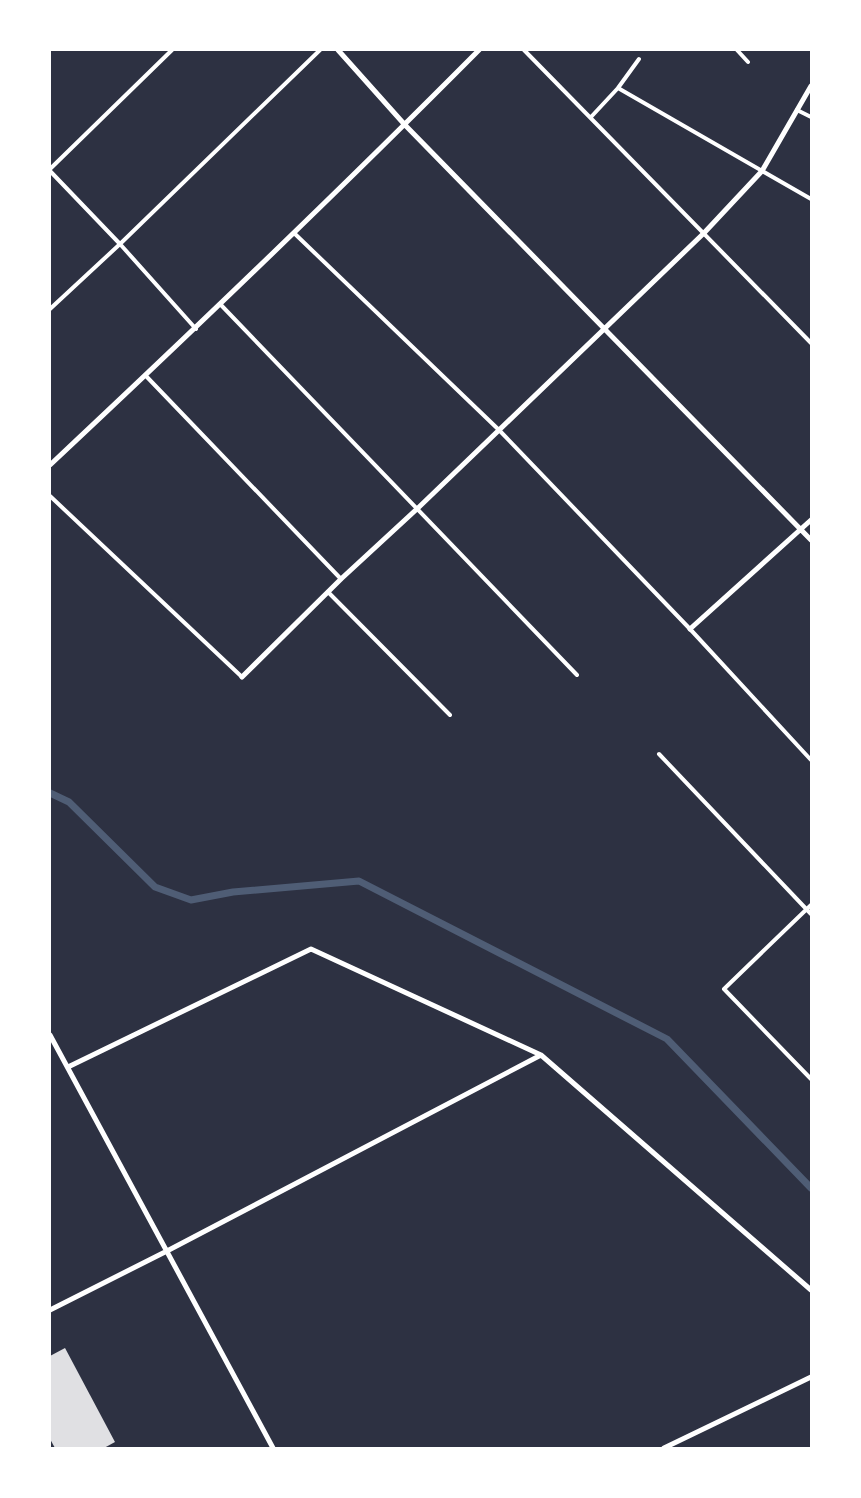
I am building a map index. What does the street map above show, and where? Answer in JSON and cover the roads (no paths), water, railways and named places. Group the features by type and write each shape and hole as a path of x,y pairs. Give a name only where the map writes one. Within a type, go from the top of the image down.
{"street":[{"path":"338,50 405,125 811,540"},
{"path":"50,465 221,305 479,50"},
{"path":"242,677 341,579 418,508 704,233 762,171 811,86"},
{"path":"690,629 811,520"},
{"path":"68,1067 310,949 541,1055 811,1290"},
{"path":"50,1035 273,1448"},
{"path":"50,1310 541,1055"},
{"path":"664,1448 811,1377"}],"lane":[{"path":"172,50 50,170 120,244 196,329"},
{"path":"50,309 120,244 320,50"},
{"path":"524,50 811,343"},
{"path":"737,50 748,62"},
{"path":"590,118 618,88 639,59"},
{"path":"618,88 811,199"},
{"path":"797,110 811,117"},
{"path":"294,232 499,430 690,629 811,760"},
{"path":"221,305 578,675"},
{"path":"146,376 341,579"},
{"path":"50,496 242,677"},
{"path":"328,592 450,715"},
{"path":"659,754 811,914"},
{"path":"811,905 724,989 811,1078"}],"waterway":[{"path":"50,793 69,802 155,887 191,900 233,892 359,881 667,1039 811,1188"}]}
